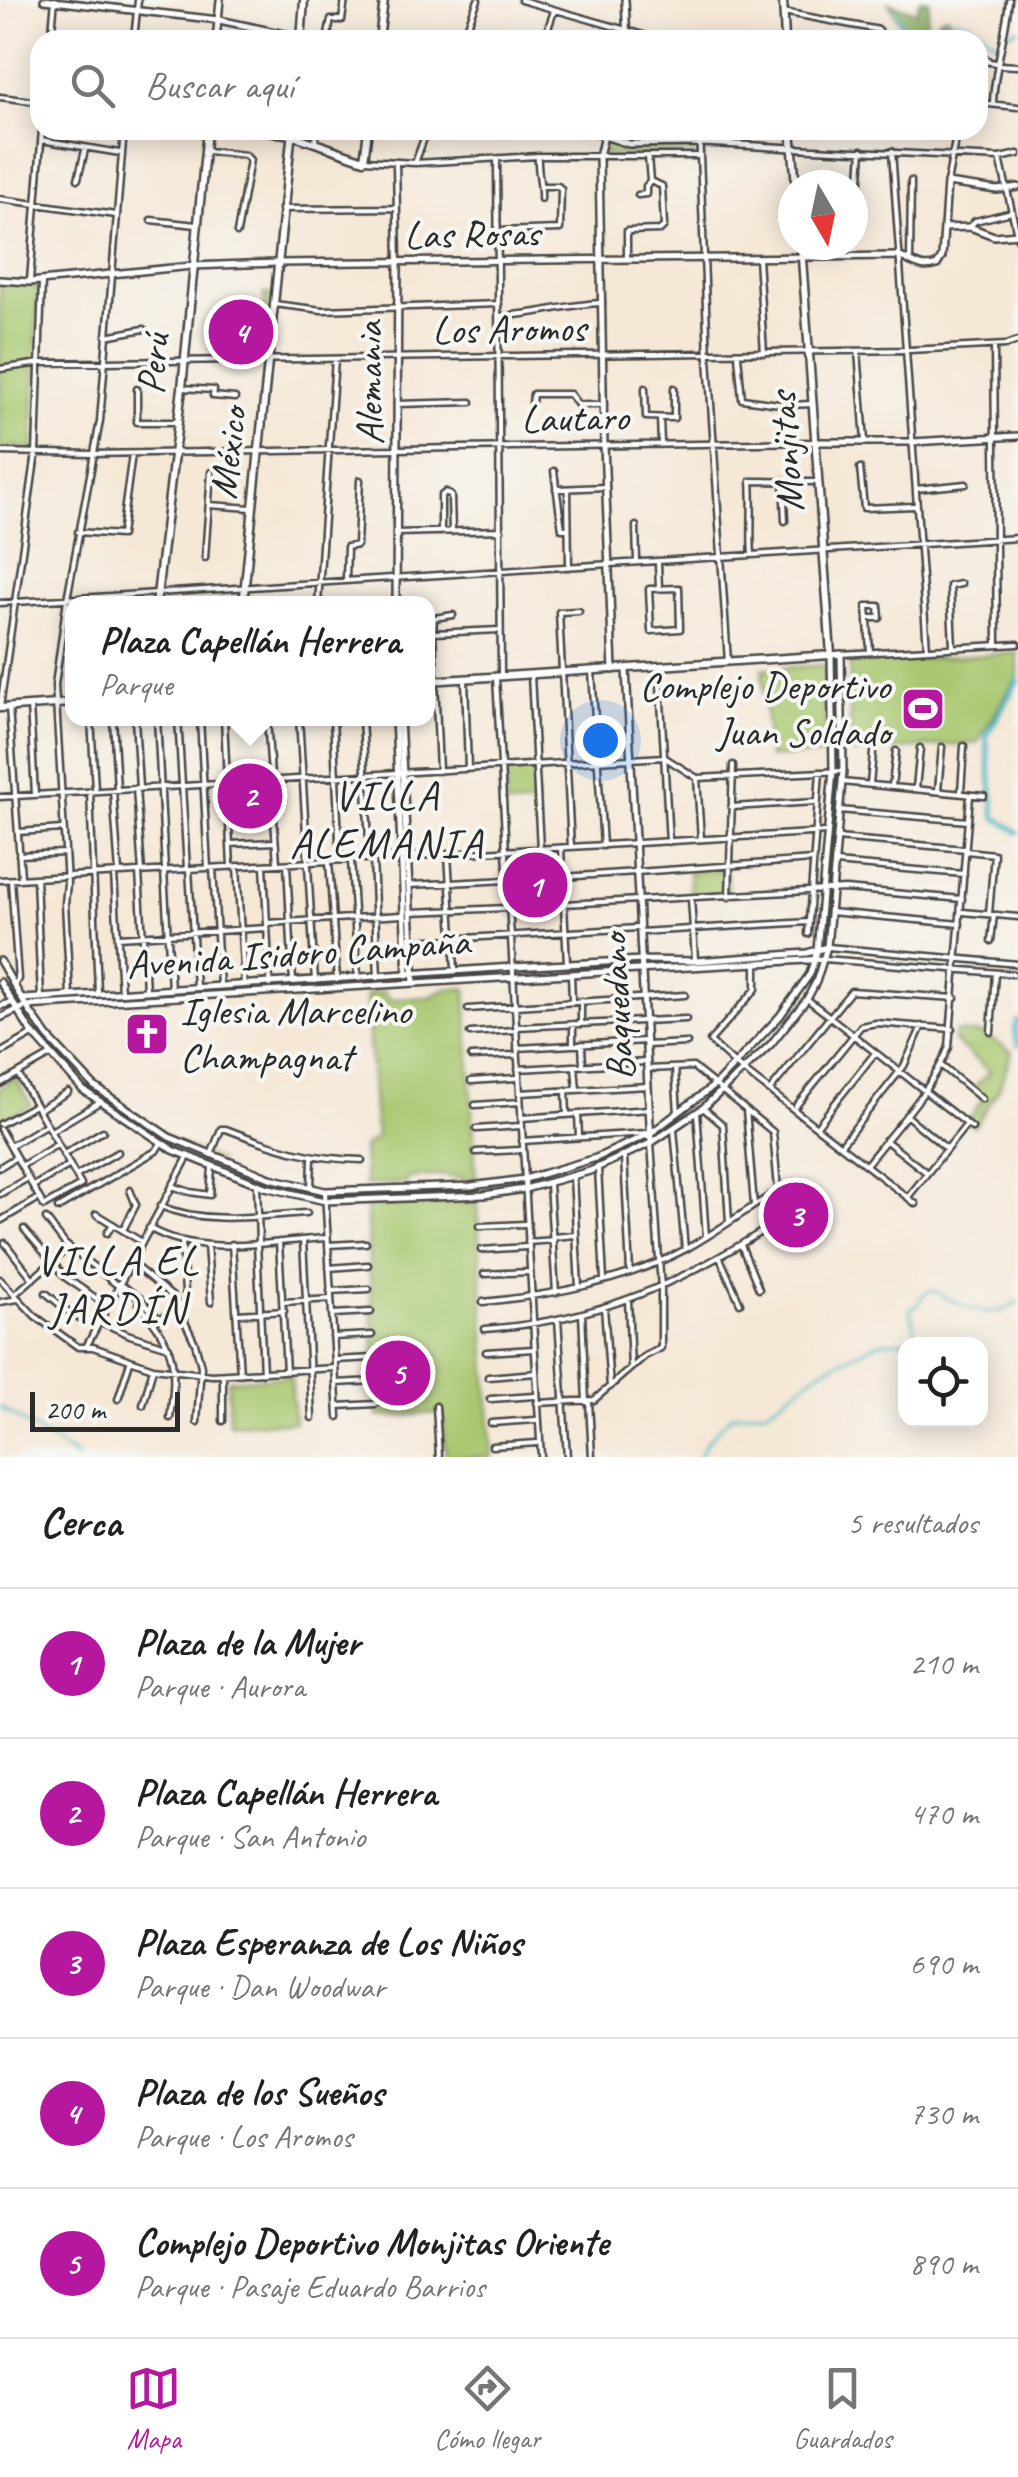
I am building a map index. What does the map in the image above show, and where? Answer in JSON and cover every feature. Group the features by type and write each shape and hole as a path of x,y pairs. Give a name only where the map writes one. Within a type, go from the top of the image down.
{"main road":[{"path":"302,30 304,0"},
{"path":"380,30 384,0"},
{"path":"782,0 784,30"},
{"name":"Perú","path":"157,596 206,140"},
{"name":"México","path":"244,596 291,140"},
{"path":"310,140 364,160 367,140"},
{"path":"792,140 795,170"},
{"name":"Monjitas","path":"802,260 832,655"},
{"path":"435,681 832,655"},
{"path":"3,708 65,703"}],"street":[{"path":"44,0 218,20 268,30"},
{"path":"135,30 138,0"},
{"path":"217,30 220,0"},
{"path":"330,30 331,20 342,20 345,0"},
{"path":"466,30 478,0"},
{"path":"521,0 624,30"},
{"path":"625,0 627,30"},
{"path":"993,104 994,64 1006,28 1009,0"},
{"path":"52,30 55,1"},
{"path":"547,30 554,10"},
{"path":"783,12 879,30"},
{"path":"988,60 994,64"},
{"path":"988,62 1018,66"},
{"path":"0,97 30,101"},
{"path":"988,104 1018,107"},
{"path":"30,282 41,140 121,154"},
{"path":"67,596 100,420 123,140"},
{"path":"415,163 423,140"},
{"path":"603,140 599,156 604,445 613,670"},
{"path":"617,140 630,144 699,143 1000,158 1018,154"},
{"path":"630,140 630,144"},
{"path":"955,140 945,228 970,227 994,236 1018,236 1000,158"},
{"path":"699,143 728,662"},
{"path":"78,179 85,148"},
{"path":"205,150 250,160 237,233"},
{"path":"859,170 862,150"},
{"path":"892,151 927,649"},
{"path":"364,160 415,163 538,156 700,156"},
{"path":"538,156 536,179 542,186 541,200"},
{"path":"638,195 646,194 650,182 648,157"},
{"path":"497,158 501,767 540,1457"},
{"name":"Alemania","path":"396,163 396,596"},
{"path":"910,262 911,181"},
{"path":"627,259 628,231 664,228 662,186 650,182"},
{"path":"948,184 1018,187"},
{"path":"500,231 560,229 561,189 542,186"},
{"path":"0,199 116,215"},
{"path":"282,209 396,208"},
{"path":"970,227 1012,212"},
{"path":"152,220 196,225"},
{"name":"Las Rosas","path":"868,257 898,256 922,268 940,262 945,228"},
{"path":"758,258 764,353"},
{"name":"Las Rosas","path":"0,280 30,282 192,266 277,263 778,258"},
{"path":"21,879 3,708 13,602 36,454 42,281"},
{"path":"500,316 602,302"},
{"path":"274,304 322,310 500,304"},
{"path":"106,336 144,328"},
{"name":"Los Aromos","path":"0,369 40,364 904,350 994,346 1018,341"},
{"path":"994,346 996,645"},
{"path":"858,351 865,442"},
{"path":"738,354 741,398 790,406 813,404"},
{"path":"319,596 335,359"},
{"path":"138,388 137,422 178,422"},
{"path":"182,388 214,390 213,396 234,398"},
{"path":"645,388 646,417 660,418 674,418 674,388"},
{"path":"532,403 534,394 570,394 578,405 604,405"},
{"path":"397,404 471,402"},
{"path":"660,418 661,444"},
{"name":"Lautaro","path":"0,452 92,454 912,442 1018,436"},
{"path":"78,532 121,536 132,453"},
{"path":"860,468 864,508 916,506"},
{"path":"554,471 562,529 568,529"},
{"path":"204,558 211,472"},
{"path":"357,546 360,480"},
{"path":"783,480 785,521"},
{"path":"752,555 751,482 818,482"},
{"path":"915,489 966,484"},
{"path":"556,490 607,487"},
{"path":"568,488 570,567"},
{"path":"441,532 441,496 446,492 451,496 452,532"},
{"path":"209,505 251,508"},
{"path":"636,526 637,563"},
{"path":"396,533 501,530"},
{"path":"112,596 1018,538"},
{"path":"346,581 348,547 368,545"},
{"path":"658,562 660,588"},
{"path":"953,648 950,586 961,584"},
{"path":"660,588 679,588 680,629 650,631 650,589 660,588"},
{"path":"0,602 65,599"},
{"path":"65,610 55,704 70,994"},
{"path":"571,848 559,612 579,611"},
{"path":"435,618 454,615"},
{"path":"868,618 870,652"},
{"path":"435,633 501,630"},
{"path":"0,961 23,1003 58,1049 94,1086 169,1137 270,1178 325,1191 471,1186 524,1179 596,1158 678,1116 736,1065 799,993 817,951 833,771 832,655 1018,644"},
{"path":"0,982 34,1034 83,1090 161,1143 257,1184 325,1201 484,1195 549,1184 598,1168 652,1143 700,1110 744,1071 807,999 827,947 843,771 841,654"},
{"path":"659,667 669,843"},
{"name":"Baquedano","path":"626,669 662,1342 659,1350 650,1352 631,1368"},
{"path":"592,671 603,846"},
{"path":"530,675 540,849"},
{"path":"465,678 468,769"},
{"path":"30,706 35,794"},
{"path":"91,726 98,993"},
{"path":"113,726 121,992"},
{"path":"135,726 146,990"},
{"path":"157,726 171,989"},
{"path":"179,726 196,987"},
{"path":"200,726 220,986"},
{"path":"224,726 229,844 244,985"},
{"path":"267,726 277,864"},
{"path":"300,726 316,981"},
{"path":"333,726 340,860"},
{"path":"362,726 378,978"},
{"path":"398,726 410,979"},
{"path":"435,726 439,771"},
{"path":"961,792 964,746"},
{"path":"938,790 942,747"},
{"path":"916,788 920,748"},
{"path":"892,786 896,751"},
{"path":"870,784 873,753"},
{"path":"0,796 664,757 697,778 843,771"},
{"path":"729,897 733,765"},
{"path":"808,934 820,772"},
{"path":"697,778 701,841"},
{"path":"842,782 984,796"},
{"path":"866,1165 942,1066 952,1029 970,796"},
{"path":"731,806 818,802"},
{"path":"840,810 968,822"},
{"path":"18,832 63,829"},
{"path":"0,880 828,832"},
{"path":"837,838 994,854 991,940"},
{"path":"229,844 275,842"},
{"path":"562,848 568,964"},
{"path":"20,856 65,852"},
{"path":"448,854 455,970"},
{"path":"405,857 413,941 410,979"},
{"path":"351,860 358,978"},
{"path":"562,877 813,860"},
{"path":"330,861 336,980"},
{"path":"835,862 964,874"},
{"path":"287,864 294,982"},
{"path":"264,865 270,986"},
{"path":"36,878 41,998"},
{"path":"12,880 18,979 14,985"},
{"path":"410,885 508,880"},
{"path":"564,904 832,889 962,898"},
{"path":"691,899 695,961"},
{"path":"118,937 509,908"},
{"path":"830,912 960,924"},
{"path":"961,912 1018,916"},
{"path":"413,941 809,922"},
{"name":"Avenida Isidoro Campaña","path":"0,1006 70,994 270,986 358,978 410,979 455,970 695,961 827,947 1018,964"},
{"name":"Avenida Isidoro Campaña","path":"23,1003 270,986 642,972 824,958 1013,974"},
{"path":"986,972 987,961"},
{"path":"756,964 756,990 710,1041 916,1204"},
{"path":"990,1032 995,973"},
{"path":"571,975 572,1002"},
{"path":"770,1090 844,996 856,991 955,998"},
{"path":"468,1009 684,995"},
{"path":"807,999 969,1126 908,1197"},
{"path":"580,1002 581,1024"},
{"name":"Avenida Isidoro Campaña","path":"0,1018 14,1005"},
{"path":"470,1033 686,1019"},
{"path":"573,1024 573,1045"},
{"path":"794,1108 852,1034 868,1024 952,1029"},
{"path":"842,1145 900,1072 922,1026"},
{"path":"0,1053 34,1034"},
{"path":"470,1058 582,1044 686,1043"},
{"path":"582,1044 583,1066"},
{"path":"817,1126 875,1053"},
{"path":"0,1084 51,1055"},
{"path":"518,1070 576,1066 694,1067 774,1134 782,1234"},
{"path":"576,1066 577,1090"},
{"path":"942,1066 982,1098"},
{"path":"674,1068 678,1116"},
{"path":"18,1074 37,1107 47,1124 58,1144 70,1164 76,1176 82,1185 44,1206 10,1146 2,1139 0,1127 37,1107 68,1092"},
{"path":"471,1081 519,1078"},
{"path":"520,1093 648,1086"},
{"path":"566,1090 567,1115"},
{"path":"51,1131 100,1102"},
{"path":"475,1105 520,1102"},
{"path":"521,1118 650,1110"},
{"path":"700,1110 723,1125 729,1222"},
{"path":"700,1110 706,1236"},
{"path":"746,1110 754,1205"},
{"path":"578,1114 579,1138"},
{"path":"906,1115 947,1149"},
{"path":"10,1146 47,1124"},
{"path":"476,1129 522,1126"},
{"path":"674,1128 684,1250"},
{"path":"211,1155 226,1129 312,1158 362,1160"},
{"path":"64,1154 103,1131"},
{"path":"522,1141 651,1133"},
{"path":"886,1140 928,1173"},
{"path":"58,1208 150,1155 161,1143"},
{"path":"21,1166 58,1144"},
{"path":"476,1152 523,1150"},
{"path":"76,1176 118,1152"},
{"path":"86,1347 188,1156"},
{"path":"624,1156 630,1272"},
{"path":"0,1167 16,1157"},
{"path":"311,1188 312,1158"},
{"path":"33,1186 70,1164"},
{"path":"172,1186 210,1195 212,1166"},
{"path":"598,1168 604,1280"},
{"path":"573,1177 579,1287"},
{"path":"0,1194 28,1178"},
{"path":"264,1373 257,1184 258,1178 270,1178"},
{"path":"549,1184 556,1293"},
{"path":"420,1188 421,1197"},
{"path":"126,1232 136,1205 130,1190"},
{"path":"483,1302 556,1293 659,1261 684,1250 778,1190"},
{"path":"325,1191 338,1417"},
{"path":"0,1221 40,1198"},
{"path":"160,1206 206,1219 307,1213"},
{"path":"96,1214 142,1242"},
{"path":"46,1219 69,1247 140,1299 157,1321 176,1372 170,1418"},
{"path":"485,1329 532,1326 661,1288 720,1258 780,1220"},
{"path":"107,1233 113,1224"},
{"path":"480,1226 527,1224"},
{"path":"24,1228 52,1262 87,1294 106,1305"},
{"path":"149,1228 182,1242 207,1245 303,1240 366,1242"},
{"path":"481,1250 576,1235"},
{"path":"303,1240 312,1418"},
{"path":"280,1241 286,1372"},
{"path":"182,1242 185,1293"},
{"path":"5,1243 33,1279"},
{"path":"232,1244 240,1374"},
{"path":"207,1245 210,1302"},
{"path":"741,1245 758,1290"},
{"path":"0,1302 16,1297 69,1247"},
{"path":"720,1258 740,1303"},
{"path":"130,1262 175,1300 195,1343 200,1374 197,1422"},
{"path":"329,1268 368,1266"},
{"path":"484,1274 530,1272"},
{"path":"0,1278 16,1297 78,1347 130,1362 176,1372 223,1375 335,1368"},
{"path":"330,1290 369,1288"},
{"path":"46,1293 70,1313 169,1346"},
{"path":"283,1302 331,1299"},
{"path":"538,1403 588,1402 631,1368 628,1299"},
{"path":"604,1306 610,1387"},
{"path":"157,1321 177,1310"},
{"path":"237,1314 284,1310"},
{"path":"332,1314 370,1312"},
{"path":"582,1313 592,1457"},
{"path":"558,1319 568,1457"},
{"path":"333,1337 372,1334"},
{"path":"486,1352 534,1349"},
{"path":"334,1360 373,1358"},
{"path":"118,1399 130,1362"},
{"path":"143,1406 154,1368"},
{"path":"488,1376 536,1373"},
{"path":"223,1375 224,1421"},
{"path":"336,1383 374,1381"},
{"path":"490,1400 537,1396"},
{"path":"338,1406 376,1404"},
{"path":"436,1406 440,1457"},
{"path":"491,1423 538,1420"},
{"path":"492,1446 540,1443"}],"green space":[{"path":"920,0 929,0 926,30 901,30 889,3 916,12"},
{"path":"948,16 950,30 928,30"},
{"path":"611,141 632,147 693,145 696,153 604,156 604,144"},
{"path":"0,284 38,286 33,449 0,448"},
{"path":"264,294 270,294 265,357 213,358 216,312 260,311 264,308"},
{"name":"Complejo Deportivo Juan Soldado","path":"1018,653 1018,676 977,743 850,753 850,663"},
{"name":"Complejo Deportivo Juan Soldado","path":"825,665 826,754 769,758 762,669"},
{"path":"534,767 536,804 507,806 505,771"},
{"path":"270,786 270,804 230,806 229,788"},
{"path":"558,867 560,902 512,904 510,869"},
{"path":"726,870 728,893 690,895 689,872"},
{"path":"466,988 476,1181 441,1175 407,1178 407,1183 365,1185 363,1147 376,1138 366,994 384,992 389,999 429,997 447,989"},
{"path":"955,1032 983,1034 1012,1052 999,1089 974,1127 967,1121 984,1098 972,1089 990,1072 954,1041"},
{"path":"16,1078 31,1105 0,1122 0,1088"},
{"path":"477,1202 492,1457 446,1457 442,1413 378,1417 366,1206"},
{"path":"291,1376 294,1422 229,1424 228,1380"}],"sand":[{"path":"24,1011 93,1088 167,1138 219,1161 218,1166 161,1139 108,1104 61,1062"}],"waterway":[{"path":"893,10 904,30"},
{"path":"938,30 943,22 958,19 980,30"},
{"path":"1009,32 1018,29"},
{"path":"988,36 1000,40"},
{"path":"1018,680 986,737 995,817 1018,832"},
{"path":"1018,1021 1018,1045"},
{"path":"699,1457 731,1415 767,1410 822,1370 881,1342 913,1340 916,1332 910,1310 919,1304 923,1294 933,1290 964,1306 987,1312 997,1312 1018,1302"},
{"path":"0,1407 77,1457"}],"place":[{"name":"Plaza de los Sueños","path":"241,332"},
{"name":"Complejo Deportivo Juan Soldado","path":"923,709"},
{"name":"Plaza Capellán Herrera","path":"250,796"},
{"name":"Plaza de la Mujer","path":"535,885"},
{"name":"Iglesia Marcelino Champagnat","path":"147,1034"},
{"name":"Plaza Esperanza de Los Niños","path":"796,1215"},
{"name":"Complejo Deportivo Monjitas Oriente","path":"398,1373"}],"district":[{"name":"VILLA ALEMANIA","path":"387,819"},
{"name":"VILLA EL JARDÍN","path":"118,1284"}]}
